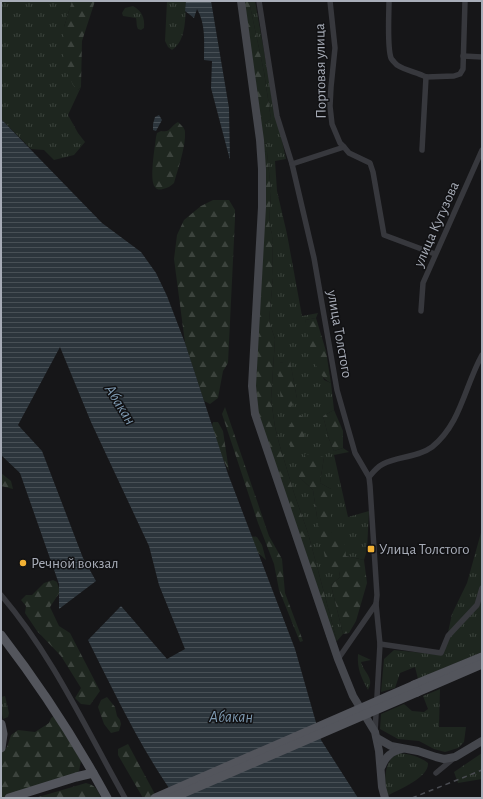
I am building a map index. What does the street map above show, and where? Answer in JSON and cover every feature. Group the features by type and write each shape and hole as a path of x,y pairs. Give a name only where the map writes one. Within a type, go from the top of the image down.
{"main road":[{"path":"1,635 64,724 107,798"},
{"path":"172,798 482,657"},
{"path":"155,798 415,688 482,664"},
{"path":"1,724 3,734 1,748"},
{"path":"9,798 93,773"},
{"path":"25,798 78,781 93,773"}],"street":[{"path":"241,1 260,140 262,169 262,207 252,386 254,414 338,659 353,696 376,735 382,787 385,798"},
{"name":"улица Толстого","path":"259,1 277,116 292,164 314,258 338,390 355,453 369,477 377,595 376,604 380,644 376,735"},
{"name":"Портовая улица","path":"330,1 335,48 330,106 332,124 340,143 349,153 370,163 373,172 384,235 435,254"},
{"path":"389,1 391,58 395,64 426,77 454,76 460,74 463,69 465,1"},
{"path":"463,56 482,57"},
{"path":"422,150 426,77"},
{"path":"292,164 344,147"},
{"name":"улица Кутузова","path":"421,311 422,283 482,150"},
{"path":"369,477 377,468 384,464 422,453 433,446 446,432 455,418 482,355"},
{"path":"380,644 441,653 448,636 477,605 482,588"},
{"path":"1,595 18,615 67,691 125,798"},
{"path":"338,659 376,604"},
{"path":"376,735 391,746 418,751 444,759 455,757"},
{"path":"436,773 455,757 482,741"},
{"path":"381,768 385,758 392,752 405,749"}],"green space":[{"path":"1,1 72,1 64,27 78,90 81,87 68,115 85,142 74,155 54,160 44,150 31,149 1,119"},
{"path":"72,1 95,1 82,41 81,87 78,90 73,85 63,64 64,27"},
{"path":"167,1 186,1 183,34 177,46 172,50 168,47 165,41"},
{"path":"238,1 249,1 264,72 271,119 265,123 268,144 258,142"},
{"path":"249,1 255,1 272,95 286,159 275,161 277,191 287,234 302,316 318,313 316,318 305,320 324,380 331,383 334,410 323,416 334,451 343,448 349,452 334,455 348,517 369,511 367,550 364,560 346,556 331,532 331,489 320,483 324,457 298,476 313,490 317,517 339,571 340,577 331,585 343,634 337,641 308,533 279,443 271,399 275,339 269,321 273,278 272,234 269,224 271,191 267,152 260,151 258,142 267,144 265,123 271,119 264,72","holes":["290,361 297,399 280,363"]},
{"path":"133,6 139,10 144,21 144,28 141,30 137,28 136,18 123,16 122,13 125,8"},
{"path":"178,122 183,127 185,132 181,158 174,183 171,186 161,190 155,187 152,178 157,133 169,130"},
{"path":"260,151 267,152 271,191 269,224 272,234 273,278 269,321 275,339 271,399 275,427 294,493 308,533 337,641 327,638 250,400 260,245"},
{"path":"213,200 229,200 235,210 235,219 228,363 223,371 218,398 210,404 204,401 185,343 174,259 177,235 184,220 201,206"},
{"path":"316,318 326,351 331,383 319,372 312,355 305,320"},
{"path":"290,360 297,399 290,408 281,400 278,370 280,363"},
{"path":"225,407 269,536 282,559 285,593 303,641 300,642 279,590 274,564 258,523 222,414"},
{"path":"334,410 343,431 343,448 334,451 323,416"},
{"path":"298,413 304,418 304,443 296,454 288,443 285,432"},
{"path":"213,422 218,422 223,431 229,471 214,440 212,427"},
{"path":"305,454 324,457 320,483 331,489 331,532 344,539 346,556 364,560 367,583 356,621 349,633 343,634 331,585 340,577 339,571 327,568 313,490 298,476"},
{"path":"1,473 11,481 13,489 1,486"},
{"path":"482,529 482,652 418,679 415,667 400,673 395,688 381,692 384,659 394,650 443,655 452,614 467,583"},
{"path":"249,536 257,537 262,545 266,560 253,548"},
{"path":"53,580 57,582 60,592 50,607 59,626 70,633 100,691 90,705 81,704 75,698 81,688 61,656 37,631 25,613 26,606 21,600 26,595 32,595 44,583"},
{"path":"358,654 371,660 361,662 370,679 370,686 368,690 360,673"},
{"path":"440,689 439,727 466,727 464,742 458,748 445,752 434,749 419,741 398,739 380,729 381,714 404,704 412,711 424,712 428,709 423,696"},
{"path":"5,696 9,713 8,717 3,719 1,697"},
{"path":"107,697 115,707 121,724 119,731 111,733 104,724 98,707 101,700"},
{"path":"54,716 81,761 79,771 74,775 1,798 1,752 7,747 11,735 18,730 35,732 49,723 51,718"},
{"path":"128,744 157,798 143,798 118,755 118,749"},
{"path":"399,753 418,757 428,763 427,768 424,774 419,778 387,796 385,778 387,766 394,756"},
{"path":"482,753 482,779 458,783 454,772"},
{"path":"86,783 96,788 101,798 35,798"}],"water":[{"path":"186,1 211,1 229,108 230,160 211,88 212,61 204,60 204,34 202,21 197,9 194,18 185,11"},
{"path":"159,115 162,120 156,131 153,130 153,124 155,117"},
{"name":"Абакан","path":"1,119 102,223 141,252 156,273 167,296 185,343 228,474 295,649 321,740 358,798 176,798 163,779 129,721 88,640 121,606 167,659 185,649 159,585 149,546 91,422 60,347 18,425 42,451 83,558 96,581 59,609 59,584 20,473 1,455"}],"railway":[{"path":"412,798 482,770"}],"place":[{"name":"Улица Толстого","path":"371,549"},
{"name":"Речной вокзал","path":"23,563"}]}
